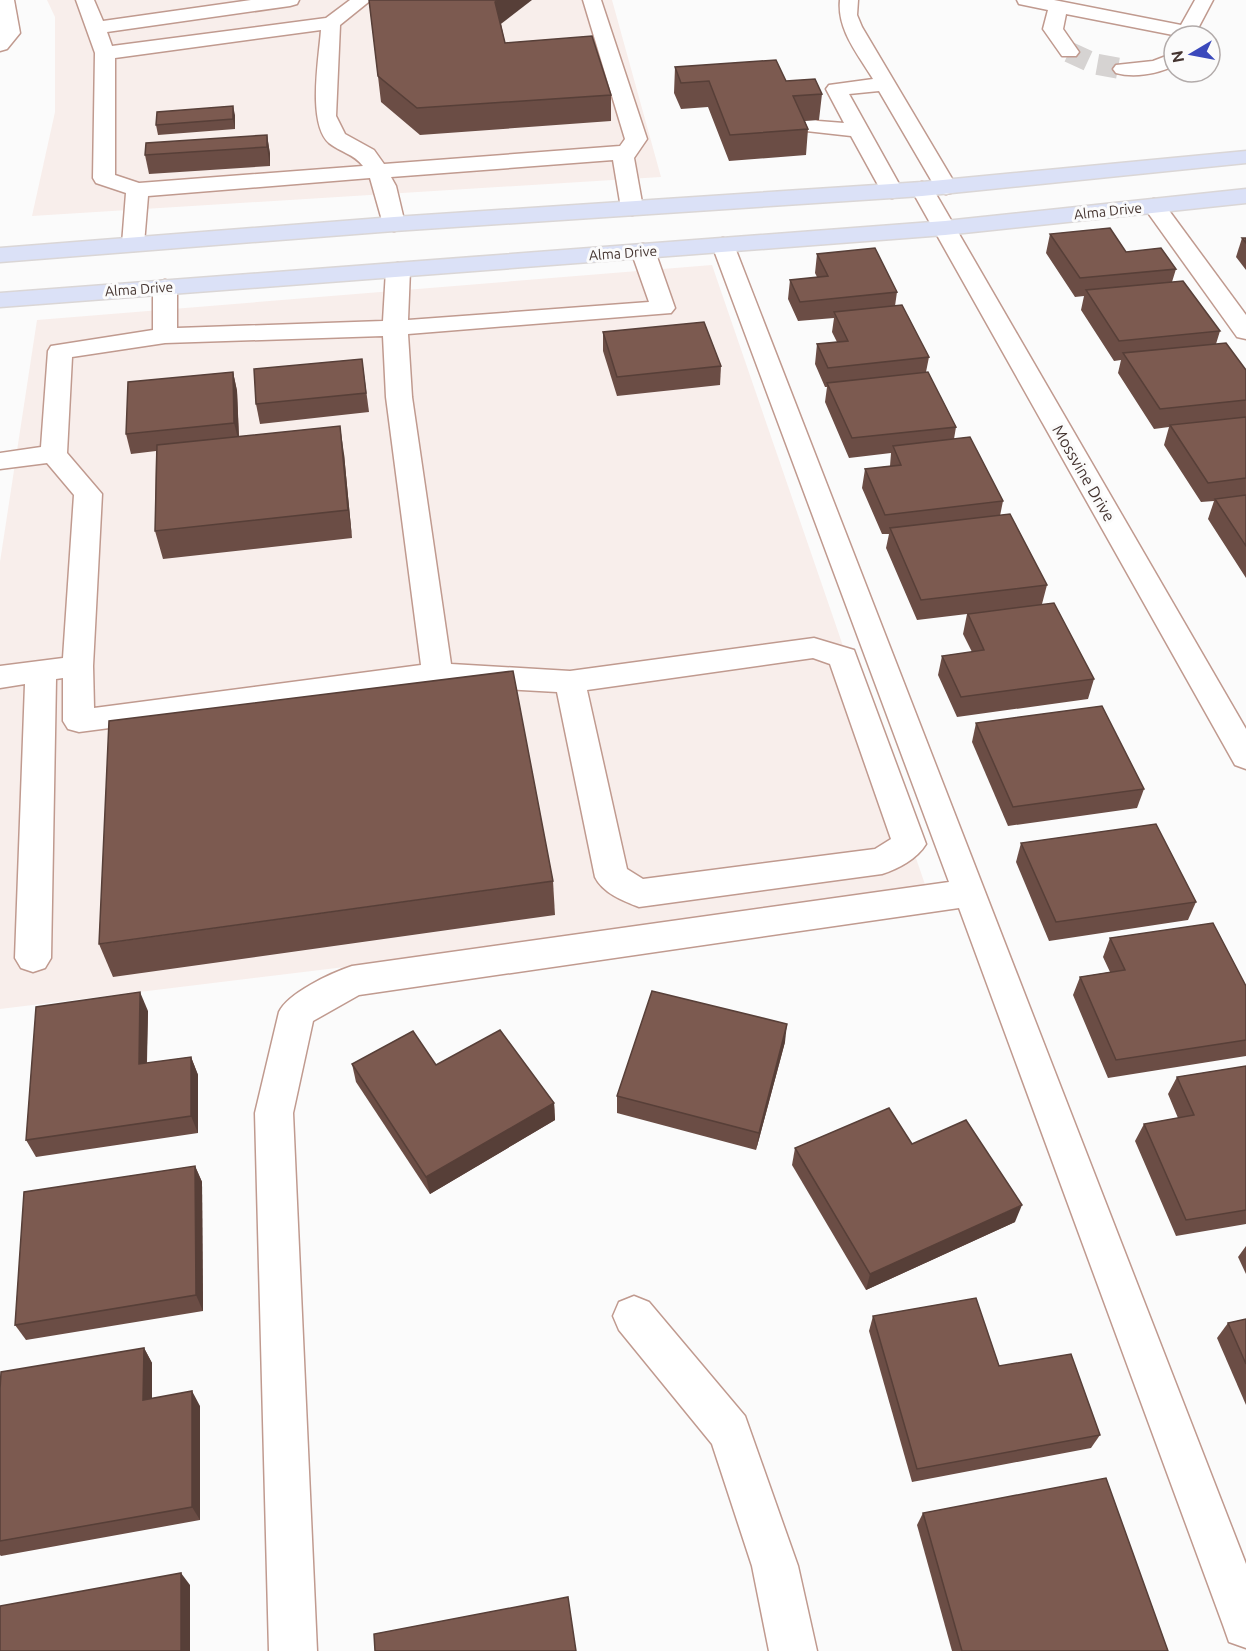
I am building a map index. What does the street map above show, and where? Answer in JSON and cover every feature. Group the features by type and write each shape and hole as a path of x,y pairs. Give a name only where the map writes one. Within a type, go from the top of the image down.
{"main road":[{"path":"0,255 394,224 934,188 1246,157"},
{"name":"Alma Drive","path":"0,300 945,228 1246,196"},
{"path":"394,224 398,270"}],"street":[{"path":"0,45 10,33 5,0"},
{"path":"86,0 105,53 104,178 137,190 628,152"},
{"path":"96,28 290,0"},
{"path":"105,53 331,23 362,0"},
{"path":"592,0 636,139 623,158 632,208"},
{"name":"Mossvine Drive","path":"849,0 848,15 852,27 885,84 934,188 945,228 1246,757"},
{"path":"1026,0 1162,29"},
{"path":"1192,24 1204,0"},
{"path":"1058,7 1053,29 1069,52"},
{"path":"331,23 326,116 336,138 366,155 378,172 385,186 394,224"},
{"path":"1123,69 1162,65"},
{"path":"859,130 813,127 803,105 836,88 885,84"},
{"path":"836,88 892,191"},
{"path":"133,244 137,190"},
{"path":"1154,206 1246,333"},
{"path":"723,245 1246,1625"},
{"path":"570,682 612,877 639,893 882,861 909,844 843,657 814,648 570,682 437,674 79,721 78,666 88,494 54,454 60,351 165,336 395,328 663,308 643,251"},
{"path":"398,270 395,328 399,397 437,674"},
{"path":"165,287 165,336"},
{"path":"0,461 54,454"},
{"path":"0,677 78,666"},
{"path":"33,958 41,671"},
{"path":"293,1651 274,1113 297,1012 352,981 970,893"},
{"path":"634,1317 729,1431 775,1566 793,1651"}],"shaded area":[{"path":"47,0 612,0 661,177 32,216 55,112 55,17"},
{"path":"712,265 929,896 0,1009 0,562 37,320"}],"building":[{"path":"369,0 498,0 495,2 505,43 592,36 611,95 417,108 378,76"},
{"path":"776,60 786,81 815,79 822,94 793,96 808,129 730,135 709,81 681,83 675,67"},
{"path":"233,106 233,119 156,125 157,112"},
{"path":"267,135 267,147 145,155 146,143"},
{"path":"1110,228 1126,252 1161,248 1176,269 1080,278 1050,234"},
{"path":"875,248 897,292 800,302 790,280 828,276 817,254"},
{"path":"1183,281 1220,331 1119,341 1086,290"},
{"path":"902,305 929,357 828,368 817,344 848,341 834,312"},
{"path":"704,322 721,366 617,377 603,332"},
{"path":"1226,343 1246,370 1246,400 1160,409 1123,353"},
{"path":"362,359 366,393 256,404 254,369"},
{"path":"233,372 234,423 126,434 128,382"},
{"path":"928,372 956,427 852,438 827,383"},
{"path":"1246,417 1246,478 1208,483 1170,425"},
{"path":"340,426 348,510 155,531 157,445"},
{"path":"970,437 1003,501 885,515 865,469 901,465 893,446"},
{"path":"1246,495 1246,546 1215,499"},
{"path":"1010,514 1047,585 921,600 890,528"},
{"path":"1054,603 1094,679 961,697 942,656 984,650 968,614"},
{"path":"513,671 553,881 99,944 109,721"},
{"path":"1102,706 1144,789 1013,807 976,723"},
{"path":"1156,824 1196,902 1056,922 1021,843"},
{"path":"1213,923 1246,986 1246,1040 1116,1060 1080,977 1125,970 1110,938"},
{"path":"652,991 787,1024 759,1133 617,1096"},
{"path":"140,992 139,1064 191,1057 191,1116 26,1140 36,1007"},
{"path":"500,1030 554,1103 426,1177 352,1064 413,1031 436,1065"},
{"path":"1246,1066 1246,1210 1186,1220 1144,1124 1194,1115 1177,1077"},
{"path":"889,1108 912,1144 966,1120 1022,1205 870,1274 795,1148"},
{"path":"195,1166 196,1295 15,1325 24,1192"},
{"path":"976,1298 999,1366 1071,1354 1100,1435 917,1469 873,1316"},
{"path":"1246,1319 1246,1364 1228,1323"},
{"path":"144,1348 143,1400 192,1391 192,1507 0,1541 1,1372"},
{"path":"1106,1478 1168,1651 962,1651 923,1513"},
{"path":"181,1573 181,1651 0,1651 0,1606"},
{"path":"568,1597 576,1651 375,1651 374,1634"}],"tunnel":[{"path":"1069,52 1095,64 1123,69"}]}
